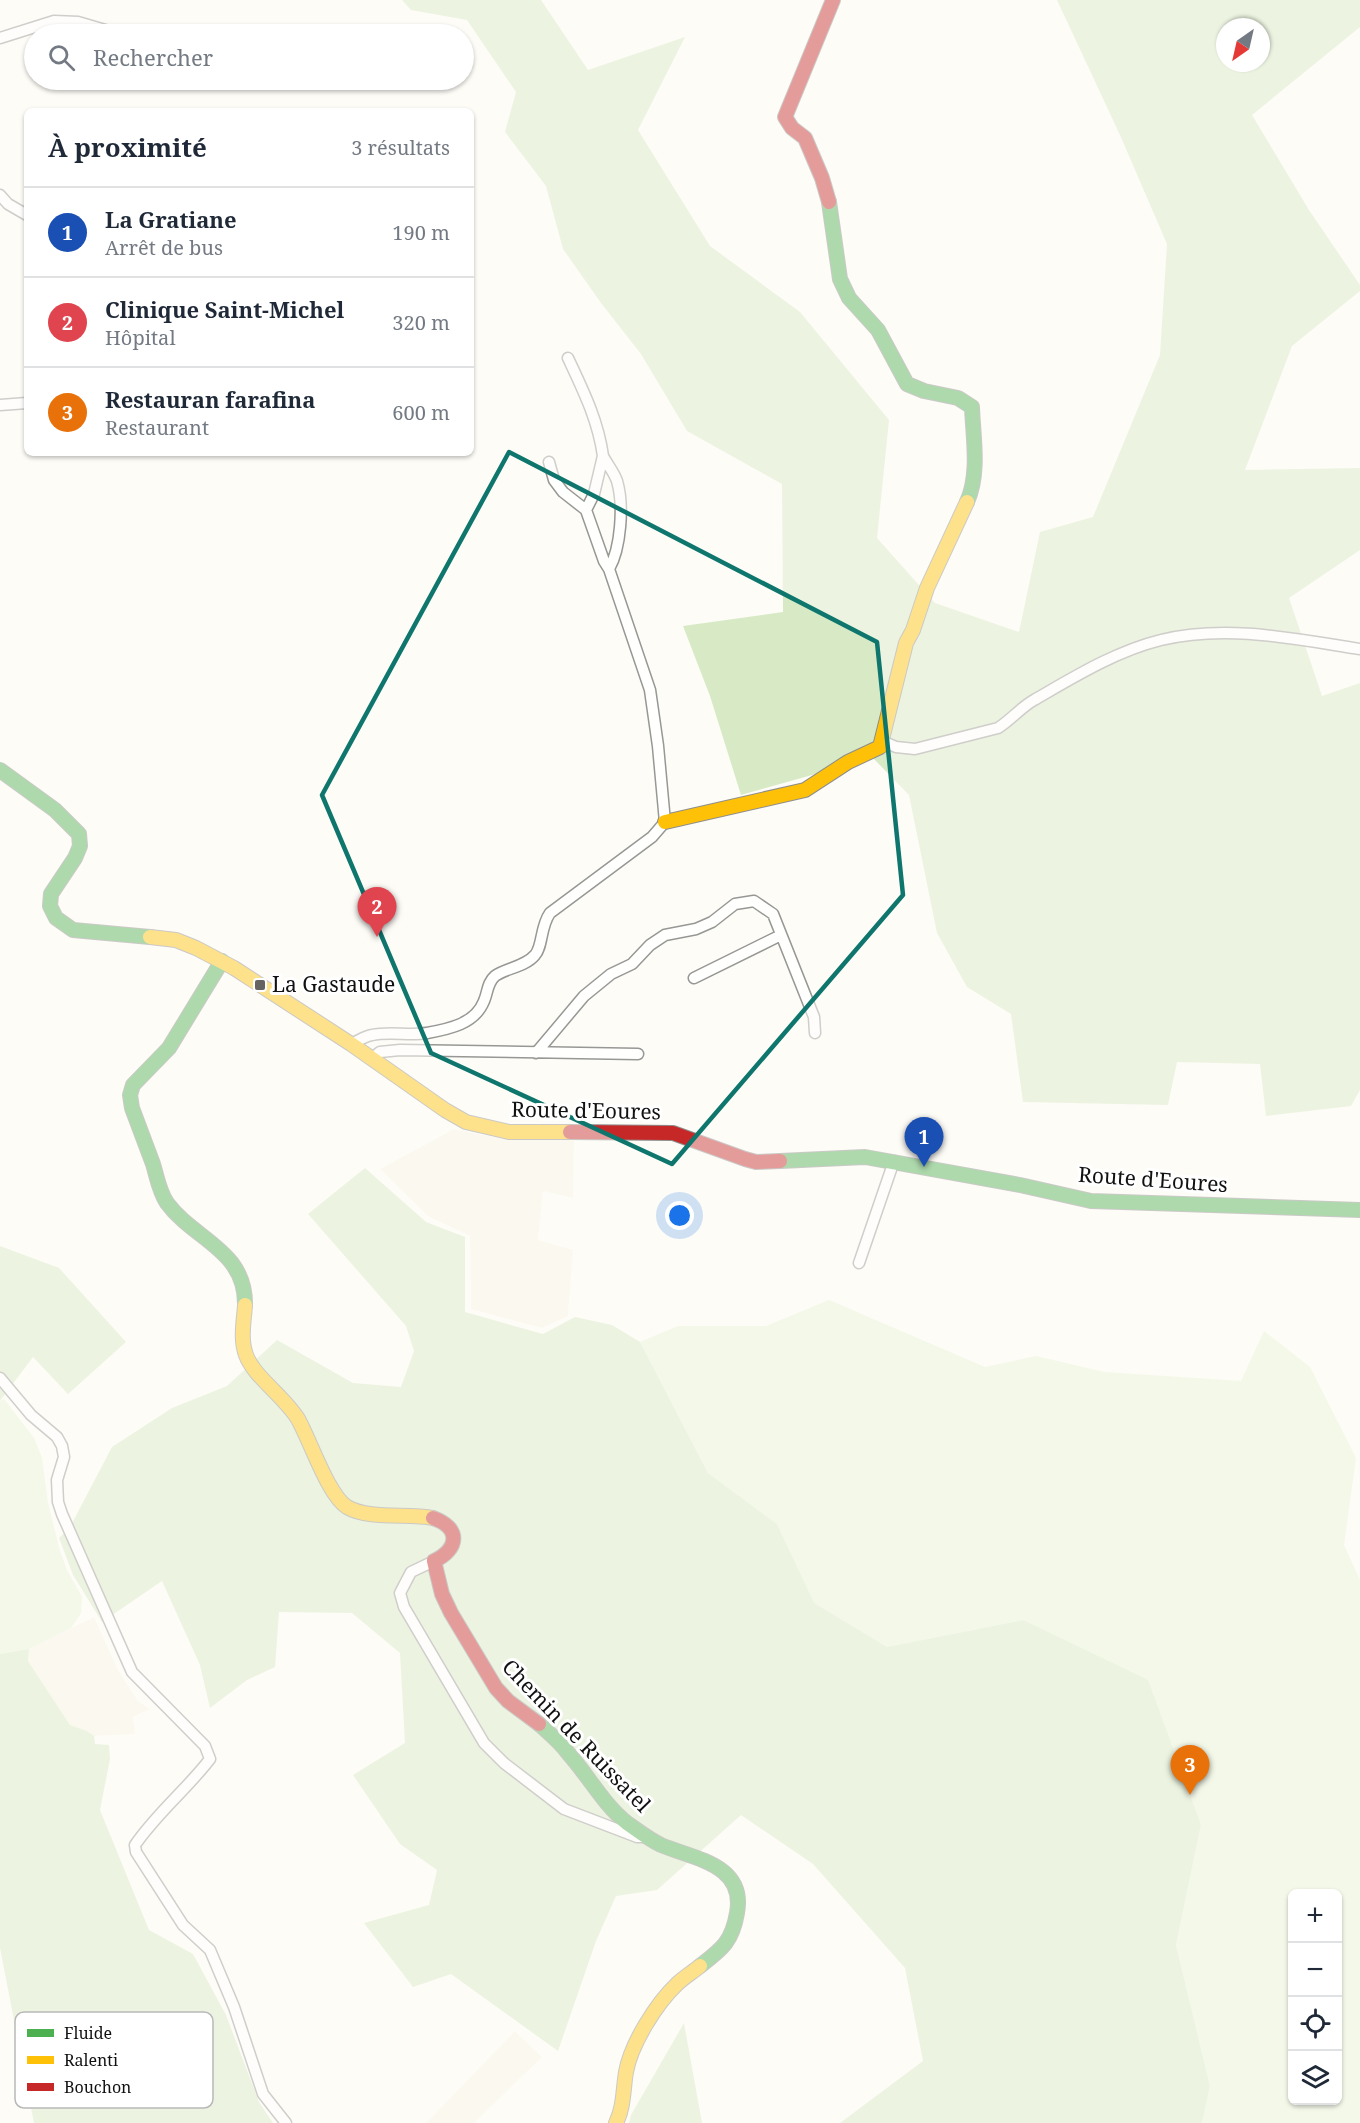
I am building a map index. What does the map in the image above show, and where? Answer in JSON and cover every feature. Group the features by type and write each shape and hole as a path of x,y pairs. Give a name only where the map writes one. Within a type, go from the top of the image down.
{"street":[{"path":"351,1044 371,1035 425,1033 460,1025 477,1014 489,982 496,975 535,956 539,948 543,922 550,913 652,837 665,822 805,790 815,786 843,765 875,752 880,747 906,643 913,630 927,588 972,490 974,464 972,407 958,395 931,393 907,384 878,330 849,298 840,279 829,202 822,178 805,138 792,128 785,117 833,0"},
{"path":"44,24 54,21 85,24"},
{"path":"0,38 24,30"},
{"path":"0,195 8,204 24,213"},
{"path":"568,358 589,403 599,431 603,456 616,480 619,501 616,553 609,569"},
{"path":"0,405 24,403"},
{"path":"585,510 594,494 603,456"},
{"path":"549,462 554,480 563,492 585,510 609,569 650,690 665,822"},
{"path":"882,741 896,747 915,749 998,728 1031,702 1106,661 1160,641 1193,634 1258,634 1360,649"},
{"name":"Route d'Eoures","path":"0,770 60,815 74,827 79,835 81,847 76,858 56,883 51,895 51,907 55,917 62,924 73,930 176,940 196,948 222,961 351,1044 466,1122 509,1132 673,1133 694,1138 741,1159 756,1162 864,1157 1020,1185 1091,1201 1360,1210"},
{"path":"537,1053 584,996 611,974 632,964 650,945 666,935 704,926 735,904 754,901 773,914 814,1017 815,1033"},
{"path":"694,978 781,935"},
{"name":"Chemin de Ruissatel","path":"222,961 193,1006 170,1048 133,1085 130,1095 132,1108 166,1203 178,1216 221,1248 242,1280 246,1299 243,1333 246,1354 256,1372 284,1400 296,1418 335,1495 351,1509 364,1513 435,1518 446,1524 453,1532 455,1543 451,1550 411,1572 400,1593 404,1607 484,1743 504,1763 564,1809 638,1837 650,1837"},
{"path":"386,1069 400,1050"},
{"path":"371,1059 380,1052 400,1050 638,1054"},
{"path":"859,1263 894,1161"},
{"path":"0,1378 31,1415 57,1437 62,1446 64,1456 57,1480 62,1514 132,1672 205,1746 209,1754 210,1759 190,1783 145,1830 135,1845 136,1852 183,1925 210,1950 234,2007 263,2094 286,2123"},
{"name":"Chemin de Ruissatel","path":"434,1561 442,1594 451,1613 496,1688 568,1752 605,1800 626,1822 659,1844 718,1866 730,1877 735,1888 738,1907 735,1929 724,1948 677,1984 639,2036 626,2070 621,2113 616,2123"}],"highlighted area":[{"path":"509,452 877,642 903,895 672,1164 431,1053 322,795"}],"shaded area":[{"path":"454,1129 498,1138 574,1140 573,1198 543,1191 538,1240 573,1250 568,1316 542,1328 471,1309 470,1236 428,1216 380,1169"},
{"path":"94,1617 118,1670 138,1701 150,1709 133,1717 135,1734 94,1736 70,1725 27,1661 29,1649"},
{"path":"515,2031 542,2057 474,2123 426,2123"}],"green space":[{"path":"402,0 541,0 588,70 685,37 638,130 710,246 800,312 889,420 877,538 935,603 1019,632 1040,532 1093,517 1160,355 1167,244 1120,135 1057,0 1360,0 1360,27 1252,115 1309,210 1360,285 1360,291 1292,346 1245,470 1360,468 1360,550 1289,598 1322,696 1360,683 1360,1090 1351,1106 1266,1116 1260,1064 1177,1062 1168,1105 1023,1102 1011,1014 967,987 937,933 909,795 873,758 741,795 710,696 683,626 783,612 782,484 687,431 641,354 563,249 546,186 505,132 516,92 474,30 474,24 470,24 467,20 411,10"},
{"path":"365,1168 426,1222 465,1237 465,1312 543,1334 575,1317 612,1325 640,1342 708,1473 777,1524 814,1603 887,1647 1023,1620 1148,1680 1201,1825 1176,1945 1210,2086 1202,2123 840,2123 923,2061 905,1968 813,1864 741,1815 657,1890 616,1896 596,1941 558,2051 451,1974 413,1987 364,1923 429,1905 437,1870 400,1844 353,1775 405,1743 400,1653 352,1613 279,1612 275,1667 247,1680 210,1708 200,1665 162,1581 102,1622 73,1575 59,1538 70,1527 112,1447 172,1408 227,1386 277,1340 353,1383 401,1387 414,1351 406,1326 308,1214"},
{"path":"0,1246 59,1268 126,1342 68,1394 33,1357 0,1401"},
{"path":"829,1300 985,1367 1036,1356 1104,1372 1241,1381 1264,1331 1310,1367 1356,1458 1344,1545 1360,1580 1360,2123 1202,2123 1210,2086 1176,1945 1201,1825 1023,1620 887,1647 813,1603 777,1524 708,1473 640,1342 678,1326 766,1326"},
{"path":"4,1399 34,1438 42,1458 48,1503 60,1551 67,1570 82,1597 81,1613 71,1628 29,1649 0,1654 0,1401"},
{"path":"29,1649 28,1661 70,1725 94,1736 95,1744 109,1745 110,1759 100,1810 149,1930 193,1954 226,2015 259,2102 273,2123 34,2123 31,2108 213,2108 213,2012 15,2012 15,2025 0,1948 0,1654"},
{"path":"684,2023 702,2123 629,2123 631,2115"}],"traffic: fast":[{"path":"829,202 840,279 849,298 878,330 907,384 924,391 958,398 972,407 975,467 967,502"},
{"path":"0,770 55,810 79,834 80,846 75,858 51,894 50,906 56,918 73,930 150,937"},
{"path":"222,961 169,1048 133,1085 130,1095 132,1108 164,1198 178,1216 228,1258 243,1286 245,1305"},
{"path":"780,1161 865,1157 1020,1185 1091,1201 1360,1210"},
{"path":"539,1724 562,1745 610,1807 627,1823 661,1845 715,1866 734,1884 738,1897 732,1931 725,1944 700,1966"}],"traffic: slow":[{"path":"665,822 805,790 848,762 880,747 906,643 913,630 927,588 967,502"},
{"path":"150,937 176,940 234,968 466,1122 509,1132 570,1132"},
{"path":"245,1305 243,1336 246,1355 256,1371 298,1419 326,1479 340,1501 347,1507 366,1514 433,1518"},
{"path":"616,2123 622,2105 626,2072 639,2037 669,1992 700,1966"}],"traffic: jam":[{"path":"829,202 822,178 805,138 792,128 785,117 833,0"},
{"path":"570,1132 673,1133 756,1162 780,1161"},
{"path":"433,1518 442,1522 452,1533 452,1545 448,1551 434,1561 442,1594 451,1613 496,1688 508,1701 539,1724"}],"place":[{"name":"Clinique Saint-Michel","path":"377,937"},
{"name":"La Gastaude","path":"260,985"},
{"name":"La Gratiane","path":"924,1167"},
{"name":"Restauran farafina","path":"1190,1795"}]}
